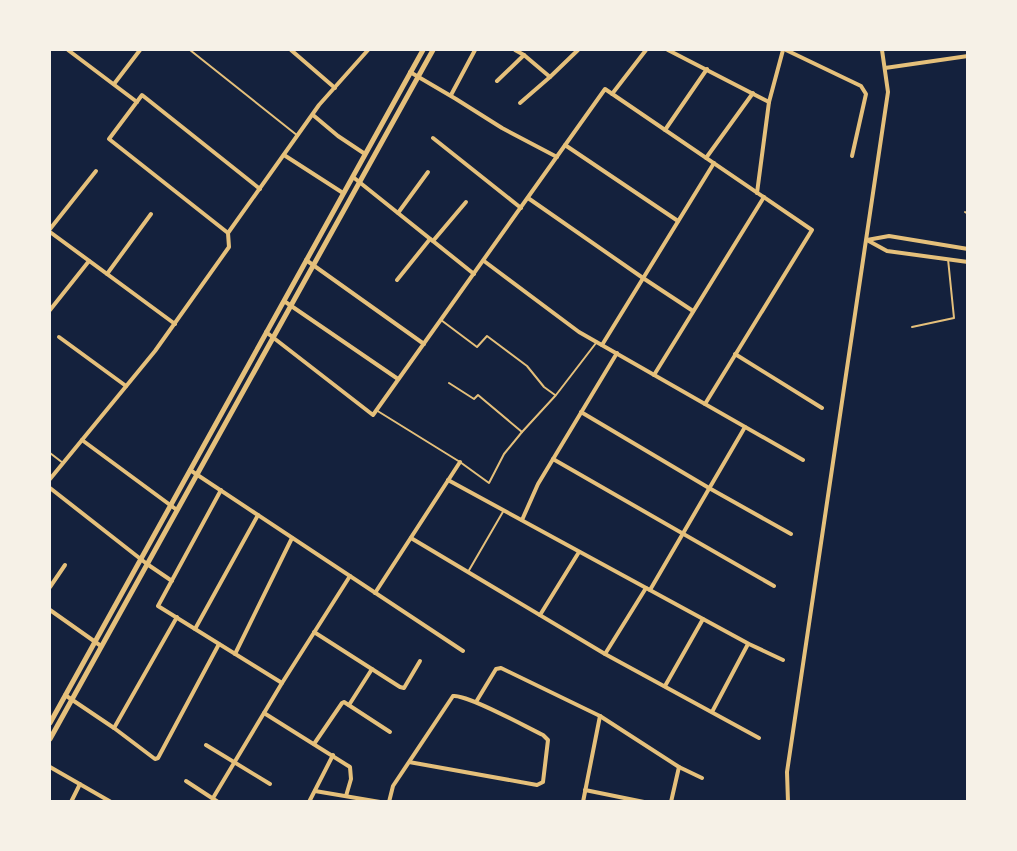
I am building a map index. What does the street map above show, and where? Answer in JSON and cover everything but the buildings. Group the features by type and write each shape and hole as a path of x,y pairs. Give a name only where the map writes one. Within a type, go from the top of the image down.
{"street":[{"path":"68,50 137,102"},
{"path":"114,84 140,50"},
{"path":"291,50 335,88"},
{"path":"50,479 155,351 229,247 228,233 312,115 368,50"},
{"path":"57,726 50,723 65,695 423,50"},
{"path":"50,739 432,50"},
{"path":"450,95 475,50"},
{"path":"515,50 550,77"},
{"path":"520,103 578,50"},
{"path":"612,94 646,50"},
{"path":"668,50 769,102"},
{"path":"757,193 769,102 785,50 861,86 866,94 852,156"},
{"path":"788,801 787,772 888,92 882,50"},
{"path":"497,81 524,55"},
{"path":"885,68 968,56"},
{"path":"665,130 707,69"},
{"path":"410,72 502,128 557,157"},
{"path":"266,332 373,415 605,89 812,230 705,404"},
{"path":"706,158 753,93"},
{"path":"228,233 109,139 142,95 260,189"},
{"path":"312,115 365,154"},
{"path":"433,138 521,208"},
{"path":"565,145 678,222"},
{"path":"284,155 343,193"},
{"path":"602,345 714,163"},
{"path":"96,171 50,230 174,324"},
{"path":"398,213 428,172"},
{"path":"352,177 474,274"},
{"path":"654,375 764,197"},
{"path":"528,198 693,311"},
{"path":"397,280 466,202"},
{"path":"107,274 151,214"},
{"path":"867,240 889,236 968,249"},
{"path":"867,240 886,251 968,262"},
{"path":"306,260 424,344"},
{"path":"50,310 89,261"},
{"path":"484,261 579,332 803,460"},
{"path":"284,300 398,379"},
{"path":"59,337 126,386"},
{"path":"522,520 538,484 617,353"},
{"path":"735,354 822,408"},
{"path":"581,412 791,534"},
{"path":"605,654 683,534 745,427"},
{"path":"82,440 177,510"},
{"path":"553,459 774,586"},
{"path":"375,593 460,462"},
{"path":"190,470 464,651"},
{"path":"448,480 749,644 783,660"},
{"path":"50,488 172,581"},
{"path":"221,490 158,606 282,683"},
{"path":"195,629 258,515"},
{"path":"235,654 292,538"},
{"path":"411,538 605,654 759,738"},
{"path":"540,615 579,551"},
{"path":"50,587 65,565"},
{"path":"186,781 216,800 264,713 350,576"},
{"path":"50,610 101,646"},
{"path":"114,728 177,617"},
{"path":"664,686 703,619"},
{"path":"314,632 400,687 404,688 420,661"},
{"path":"65,695 155,759 158,758 219,644"},
{"path":"712,712 749,644"},
{"path":"476,702 496,669 501,668 600,716 679,767 702,778"},
{"path":"350,705 372,669"},
{"path":"389,801 393,786 409,762 453,696 459,695 476,702 543,735 548,740 543,782 537,785 409,762"},
{"path":"314,744 344,702 390,732"},
{"path":"264,713 350,767 351,779 346,796"},
{"path":"583,801 600,716"},
{"path":"206,745 270,784"},
{"path":"309,801 333,755"},
{"path":"50,767 111,801"},
{"path":"671,801 679,767"},
{"path":"71,801 80,784"},
{"path":"315,790 380,801"},
{"path":"585,790 644,801"}],"lane":[{"path":"190,50 298,136"},
{"path":"912,327 954,318 948,259"},
{"path":"441,320 477,347 487,336 528,366 544,387 556,395"},
{"path":"376,410 460,462 489,483 504,454 556,395 597,342"},
{"path":"449,383 474,399 478,395 522,432"},
{"path":"50,453 63,463"},
{"path":"468,572 504,510"}]}
